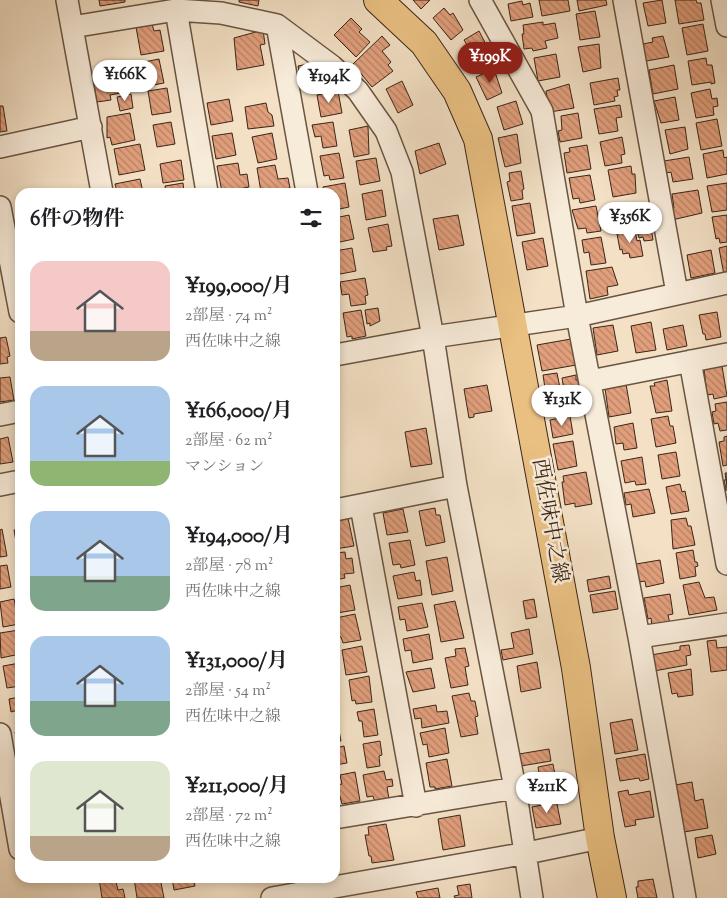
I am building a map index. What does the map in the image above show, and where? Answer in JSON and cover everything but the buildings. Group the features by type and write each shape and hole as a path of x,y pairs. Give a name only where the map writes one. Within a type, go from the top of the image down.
{"main road":[{"name":"西佐味中之線","path":"378,0 424,43 457,91 478,139 576,668 600,838 612,898"}],"street":[{"path":"67,0 101,188"},
{"path":"480,0 542,111 577,316 639,637 685,898"},
{"path":"624,0 677,293"},
{"path":"722,0 727,26"},
{"path":"72,27 176,10 221,13 277,26 332,66 358,91 386,131 402,172 433,337 456,486 527,853 532,898"},
{"path":"176,10 206,188"},
{"path":"277,26 307,188"},
{"path":"0,147 91,127"},
{"path":"0,207 15,286"},
{"path":"340,350 577,316 727,283"},
{"path":"590,381 727,354"},
{"path":"690,360 727,564"},
{"path":"0,415 15,412"},
{"path":"0,484 15,482"},
{"path":"340,509 456,486"},
{"path":"361,506 416,806"},
{"path":"639,637 727,624"},
{"path":"0,734 15,820"},
{"path":"340,817 515,788"},
{"path":"284,892 527,853 600,838"}]}
